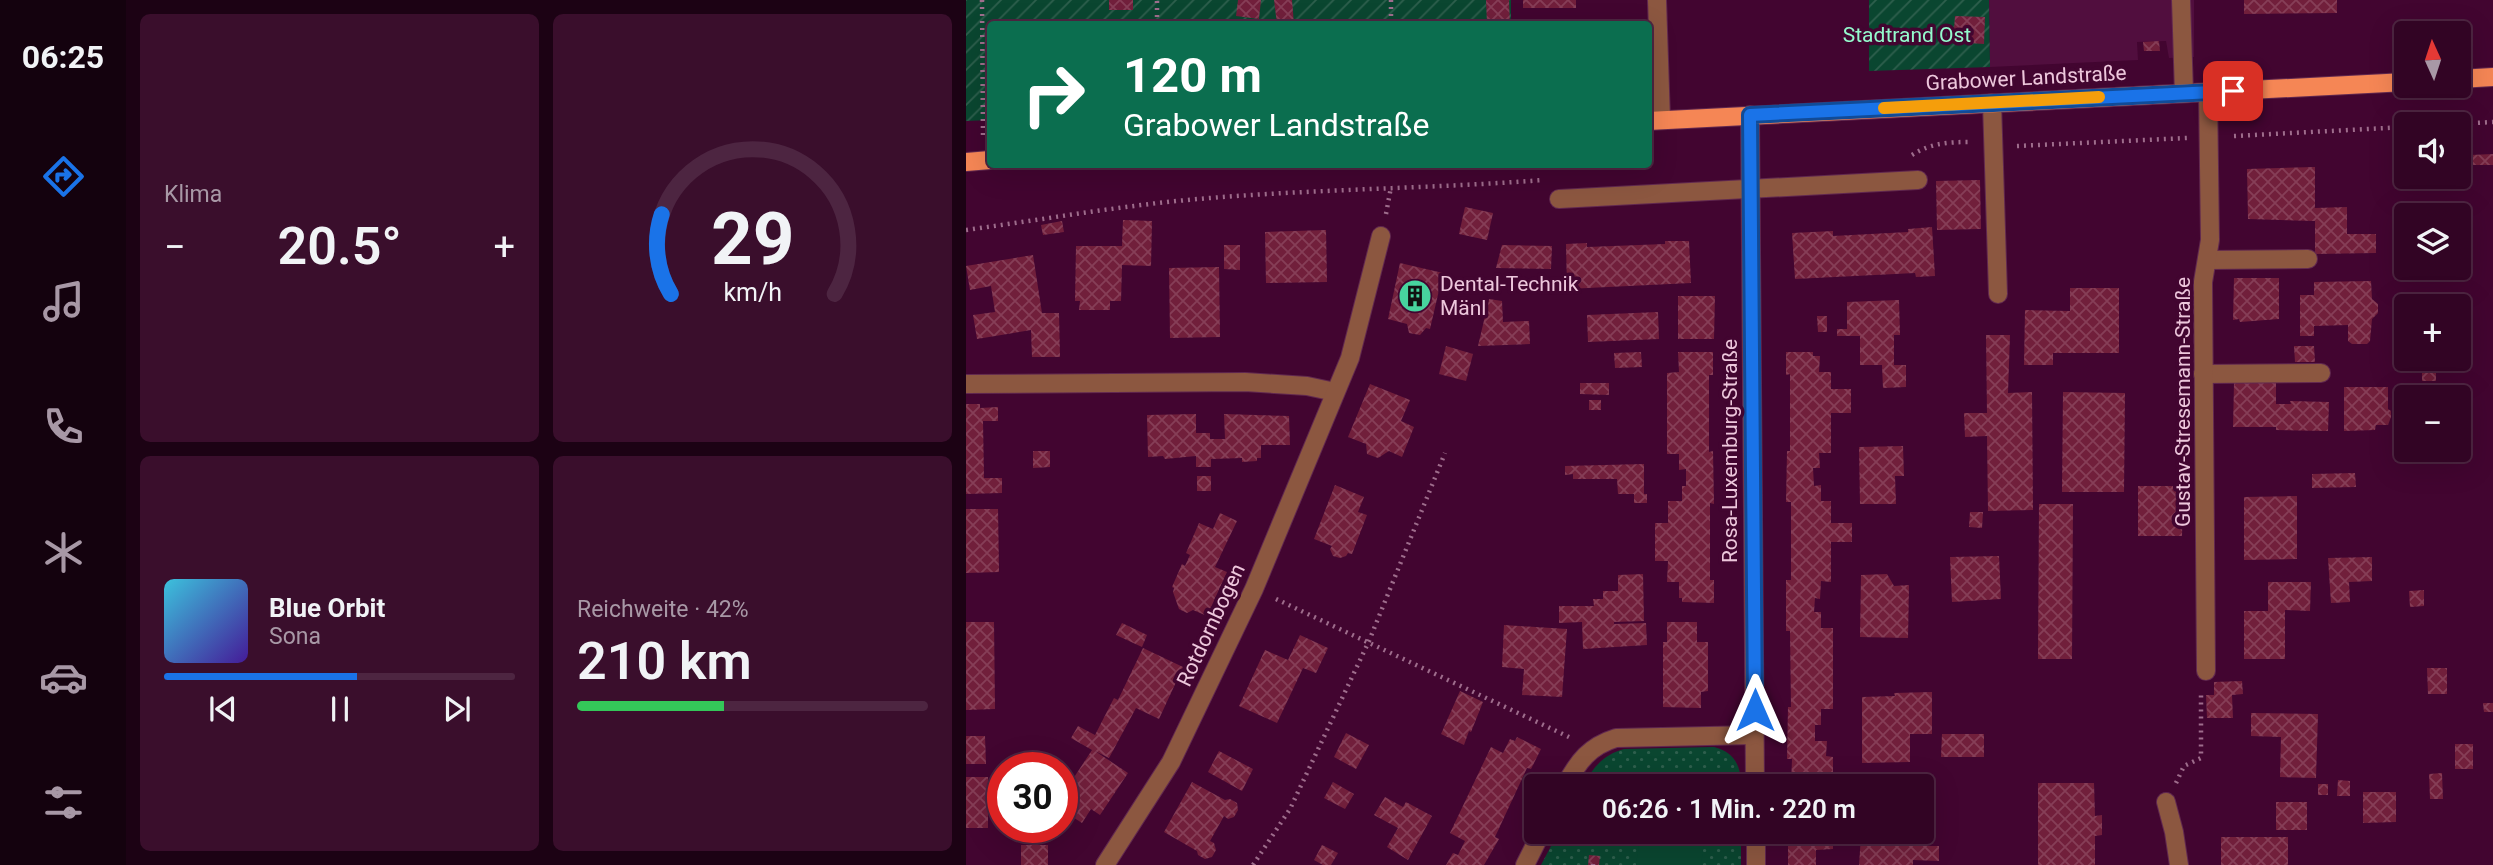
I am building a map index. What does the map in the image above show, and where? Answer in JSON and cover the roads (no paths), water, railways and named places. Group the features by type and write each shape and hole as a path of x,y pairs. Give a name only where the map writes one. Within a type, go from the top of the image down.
{"main road":[{"path":"2471,78 2493,77"},
{"name":"Grabower Landstraße","path":"1655,121 2394,83"},
{"path":"966,162 987,160"}],"street":[{"path":"1655,121 1657,0"},
{"path":"2181,0 2184,93"},
{"name":"Gustav-Stresemann-Straße","path":"2206,671 2203,282 2210,240 2208,92"},
{"path":"1992,103 1998,294"},
{"name":"Rosa-Luxemburg-Straße","path":"1750,115 1755,774"},
{"path":"1559,199 1918,180"},
{"name":"Rotdornbogen","path":"1105,865 1171,762 1254,589 1350,358 1381,236"},
{"path":"2207,260 2308,259"},
{"path":"2203,373 2321,373"},
{"path":"966,384 1245,382 1307,386 1335,392"},
{"path":"1572,774 1591,748 1616,738 1754,735"},
{"path":"2166,802 2179,865"},
{"path":"1525,865 1536,844"},
{"path":"1756,844 1756,865"}],"place":[{"name":"Dental-Technik Mänl","path":"1415,296"}],"park label":[{"name":"Stadtrand Ost","path":"1907,35"}]}
